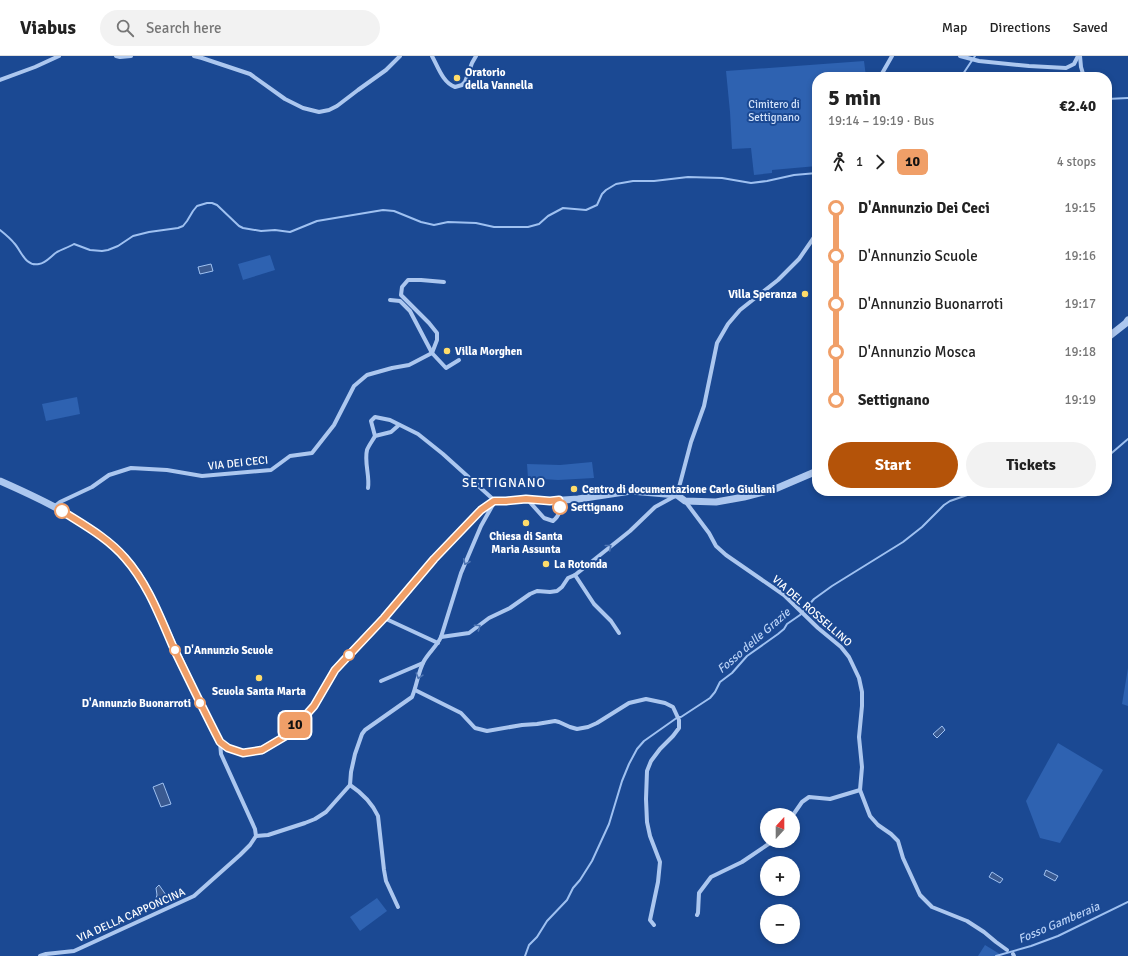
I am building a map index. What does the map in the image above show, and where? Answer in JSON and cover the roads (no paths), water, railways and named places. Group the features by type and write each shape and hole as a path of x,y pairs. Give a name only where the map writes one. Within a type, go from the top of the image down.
{"street":[{"path":"0,80 59,56"},
{"path":"116,56 131,56"},
{"path":"194,56 250,74 285,99 303,108 319,112 329,110 337,106 386,70 400,56"},
{"path":"432,56 444,79 455,87 462,85 476,56"},
{"path":"883,72 892,56"},
{"path":"960,56 979,61 1066,68 1074,64 1079,56"},
{"path":"1079,56 1082,72"},
{"path":"441,637 469,633 489,618 510,608 537,591 557,591 562,587 568,578 575,575 630,530 655,507 677,495 691,442 704,406 717,343 734,315 778,280 799,259 812,240"},
{"path":"432,353 437,340 437,333 401,295 402,287 408,280 444,282"},
{"path":"390,300 400,302 410,310 432,353 446,368 459,360"},
{"path":"1112,334 1128,320"},
{"name":"VIA DEI CECI","path":"55,506 60,502 92,487 109,475 130,468 167,470 202,476 271,470 290,456 312,453 334,425 354,386 367,375 409,365 432,353"},
{"path":"375,436 371,421 375,417 390,420 418,434 444,454 494,501"},
{"path":"368,488 367,449 375,436 391,432 398,425"},
{"path":"220,742 228,748 243,753 262,750 284,737 314,706 335,670 384,618 434,559 481,510 494,501 526,499 550,501 578,499 631,491 677,495 685,500 716,502 775,489 812,473"},
{"path":"0,481 55,506 107,540 125,557 136,572 149,593 220,742 221,754 255,829 256,836 305,824 315,819 326,812 350,785 355,754 362,734 365,730 412,697 423,663 441,637 461,573 494,501"},
{"path":"526,499 544,518 553,521 560,512 562,500"},
{"name":"VIA DEL ROSSELLINO","path":"685,500 709,533 716,546 784,595 818,628 841,647 849,657 859,678 862,692 860,737 862,767 860,790 871,818 898,841 903,858 920,895 932,907 966,921 984,932 1007,950"},
{"path":"575,575 594,604 611,621 619,633"},
{"path":"384,618 438,643"},
{"path":"381,681 423,663"},
{"path":"415,690 461,713 475,728 487,731 555,721 577,729 588,727 629,703 646,699 665,703 673,707 679,720 679,728 674,736 660,749 651,761 647,771 647,822 650,836 660,862 658,882 650,920 654,925"},
{"path":"350,785 361,793 374,808 378,816 386,881 398,907"},
{"path":"798,808 802,802 809,797 830,799 860,790"},
{"name":"VIA DELLA CAPPONCINA","path":"40,956 74,951 194,896 240,855 250,845 256,836"},
{"path":"697,915 699,893 711,877 742,862 762,848"}],"waterway":[{"path":"964,72 975,56"},
{"path":"1112,99 1128,98"},
{"path":"0,230 17,246 27,261 30,263 39,264 46,261 57,252 74,244 90,250 102,251 118,246 133,236 178,228 183,226 197,206 207,203 217,205 239,226 261,231 275,230 290,232 317,221 383,210 394,211 421,222 434,225 448,222 476,223 494,227 528,227 539,224 548,216 563,208 586,210 597,205 602,194 616,184 633,181 654,181 688,177 722,178 751,183 794,175 812,173"},
{"name":"Fosso delle Grazie","path":"1112,453 1128,439"},
{"name":"Fosso delle Grazie","path":"525,956 529,945 537,937 547,921 567,900 573,888 592,861 609,824 622,781 629,764 637,749 644,741 678,717 681,717 710,698 720,682 732,673 747,656 784,629 787,624 800,615 814,599 832,586 903,542 922,527 944,505 950,501 964,496"},
{"name":"Fosso Gamberaia","path":"996,956 1031,946 1058,936 1128,902"}],"place":[{"name":"Oratorio della Vannella","path":"457,78"},
{"name":"Villa Speranza","path":"805,294"},
{"name":"Villa Morghen","path":"447,351"},
{"name":"Centro di documentazione Carlo Giuliani","path":"574,489"},
{"name":"Settignano","path":"560,507"},
{"name":"Chiesa di Santa Maria Assunta","path":"526,523"},
{"name":"La Rotonda","path":"546,564"},
{"name":"D'Annunzio Scuole","path":"175,650"},
{"name":"Scuola Santa Marta","path":"259,678"},
{"name":"D'Annunzio Buonarroti","path":"200,703"}],"district":[{"name":"SETTIGNANO","path":"504,483"}],"park label":[{"name":"Cimitero di Settignano","path":"774,110"}]}
